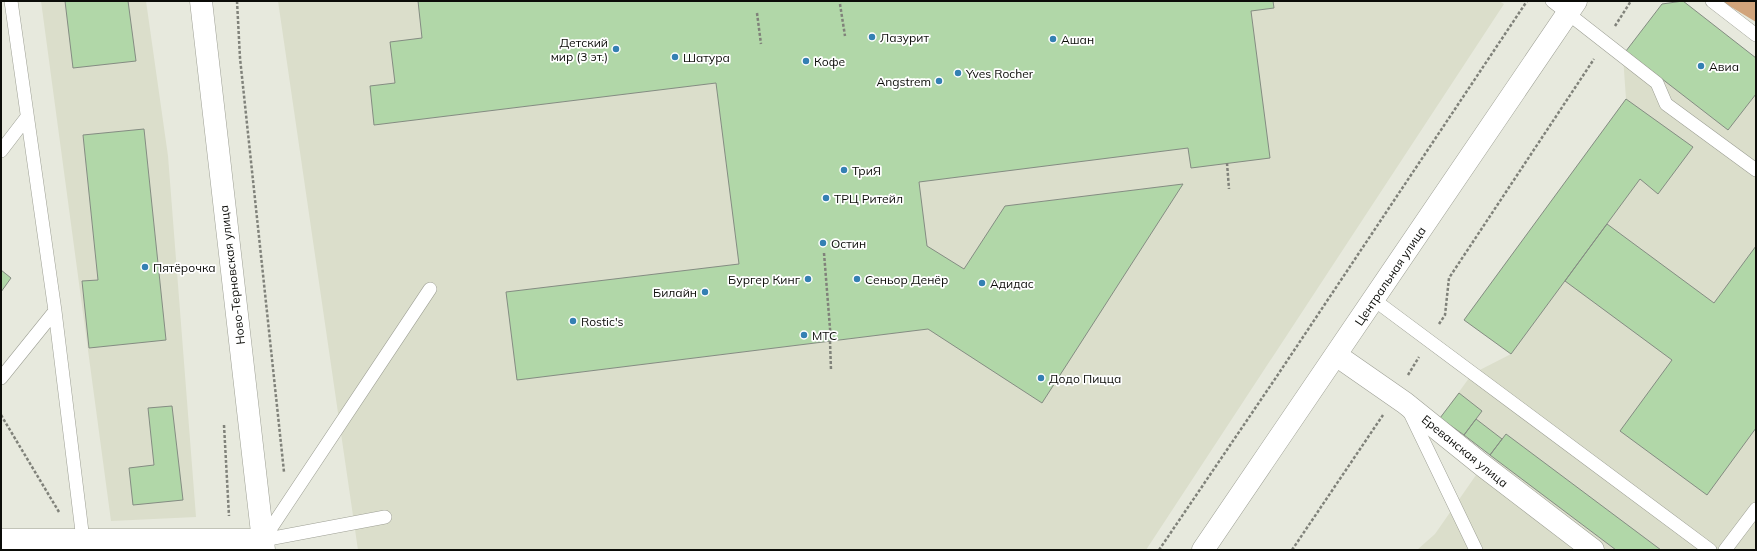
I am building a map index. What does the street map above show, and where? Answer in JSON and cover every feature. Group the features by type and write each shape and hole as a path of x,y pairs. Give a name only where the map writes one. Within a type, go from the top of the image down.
{"main road":[{"name":"Ново-Терновская улица","path":"201,1 263,545"},
{"name":"Центральная улица","path":"1203,550 1336,355 1565,5"},
{"name":"Ереванская улица","path":"1336,355 1400,399 1482,465 1593,550"},
{"path":"1,540 83,540 263,545"}],"lane":[{"path":"11,1 55,311 83,540"},
{"path":"1712,1 1756,35"},
{"path":"1565,5 1605,43 1658,83 1666,104 1756,170"},
{"path":"1,152 27,117"},
{"path":"263,545 287,502 430,289"},
{"path":"1373,299 1710,550"},
{"path":"1,378 55,311"},
{"path":"1400,399 1476,550"},
{"path":"1725,550 1756,509"},
{"path":"263,545 385,517"}],"path":[{"path":"237,1 240,58 287,502"},
{"path":"1159,550 1527,1"},
{"path":"1292,550 1400,399 1428,341 1445,315 1448,278 1605,43 1631,1"},
{"path":"840,4 845,36"},
{"path":"757,13 761,44"},
{"path":"1227,164 1229,190"},
{"path":"824,253 832,370"},
{"path":"1,415 60,514"}],"shaded area":[{"path":"41,1 146,1 168,156 196,517 111,521"},
{"path":"278,1 1499,1 1504,4 1146,550 358,550"},
{"path":"1722,1 1756,1 1756,22 1723,2"},
{"path":"1623,56 1655,73 1728,130 1756,94 1756,550 1417,550 1435,534 1490,455 1440,418 1472,374 1511,354 1464,320 1626,99"}],"building":[{"path":"65,1 128,1 136,61 73,68"},
{"name":"ТРЦ Ритейл","path":"418,1 1273,1 1274,8 1251,11 1270,158 1191,168 1188,148 919,182 927,246 964,269 1005,206 1183,184 1042,403 928,329 517,380 506,292 739,264 716,83 374,125 370,86 395,83 390,42 422,38"},
{"name":"Авиа","path":"1683,1 1756,58 1756,94 1728,130 1626,51 1662,4"},
{"path":"1626,99 1693,147 1658,194 1640,179 1511,354 1464,320"},
{"path":"144,129 166,340 89,348 82,281 98,280 83,135"},
{"path":"1607,224 1714,303 1756,246 1756,428 1707,495 1620,431 1672,360 1565,281"},
{"path":"1,270 11,278 1,292"},
{"path":"1459,393 1482,411 1464,435 1440,418"},
{"path":"172,406 183,500 133,505 129,468 154,465 148,408"},
{"path":"1476,419 1502,439 1490,455 1464,435"},
{"path":"1506,434 1661,550 1616,550 1490,455"}],"place":[{"name":"Лазурит","path":"872,37"},
{"name":"Ашан","path":"1053,39"},
{"name":"Детский мир (3 эт.)","path":"616,49"},
{"name":"Шатура","path":"675,57"},
{"name":"Кофе","path":"806,61"},
{"name":"Авиа","path":"1701,66"},
{"name":"Yves Rocher","path":"958,73"},
{"name":"Angstrem","path":"939,81"},
{"name":"ТриЯ","path":"844,170"},
{"name":"ТРЦ Ритейл","path":"826,198"},
{"name":"Остин","path":"823,243"},
{"name":"Пятёрочка","path":"145,267"},
{"name":"Бургер Кинг","path":"808,279"},
{"name":"Сеньор Денёр","path":"857,279"},
{"name":"Адидас","path":"982,283"},
{"name":"Билайн","path":"705,292"},
{"name":"Rostic's","path":"573,321"},
{"name":"МТС","path":"804,335"},
{"name":"Додо Пицца","path":"1041,378"}]}
